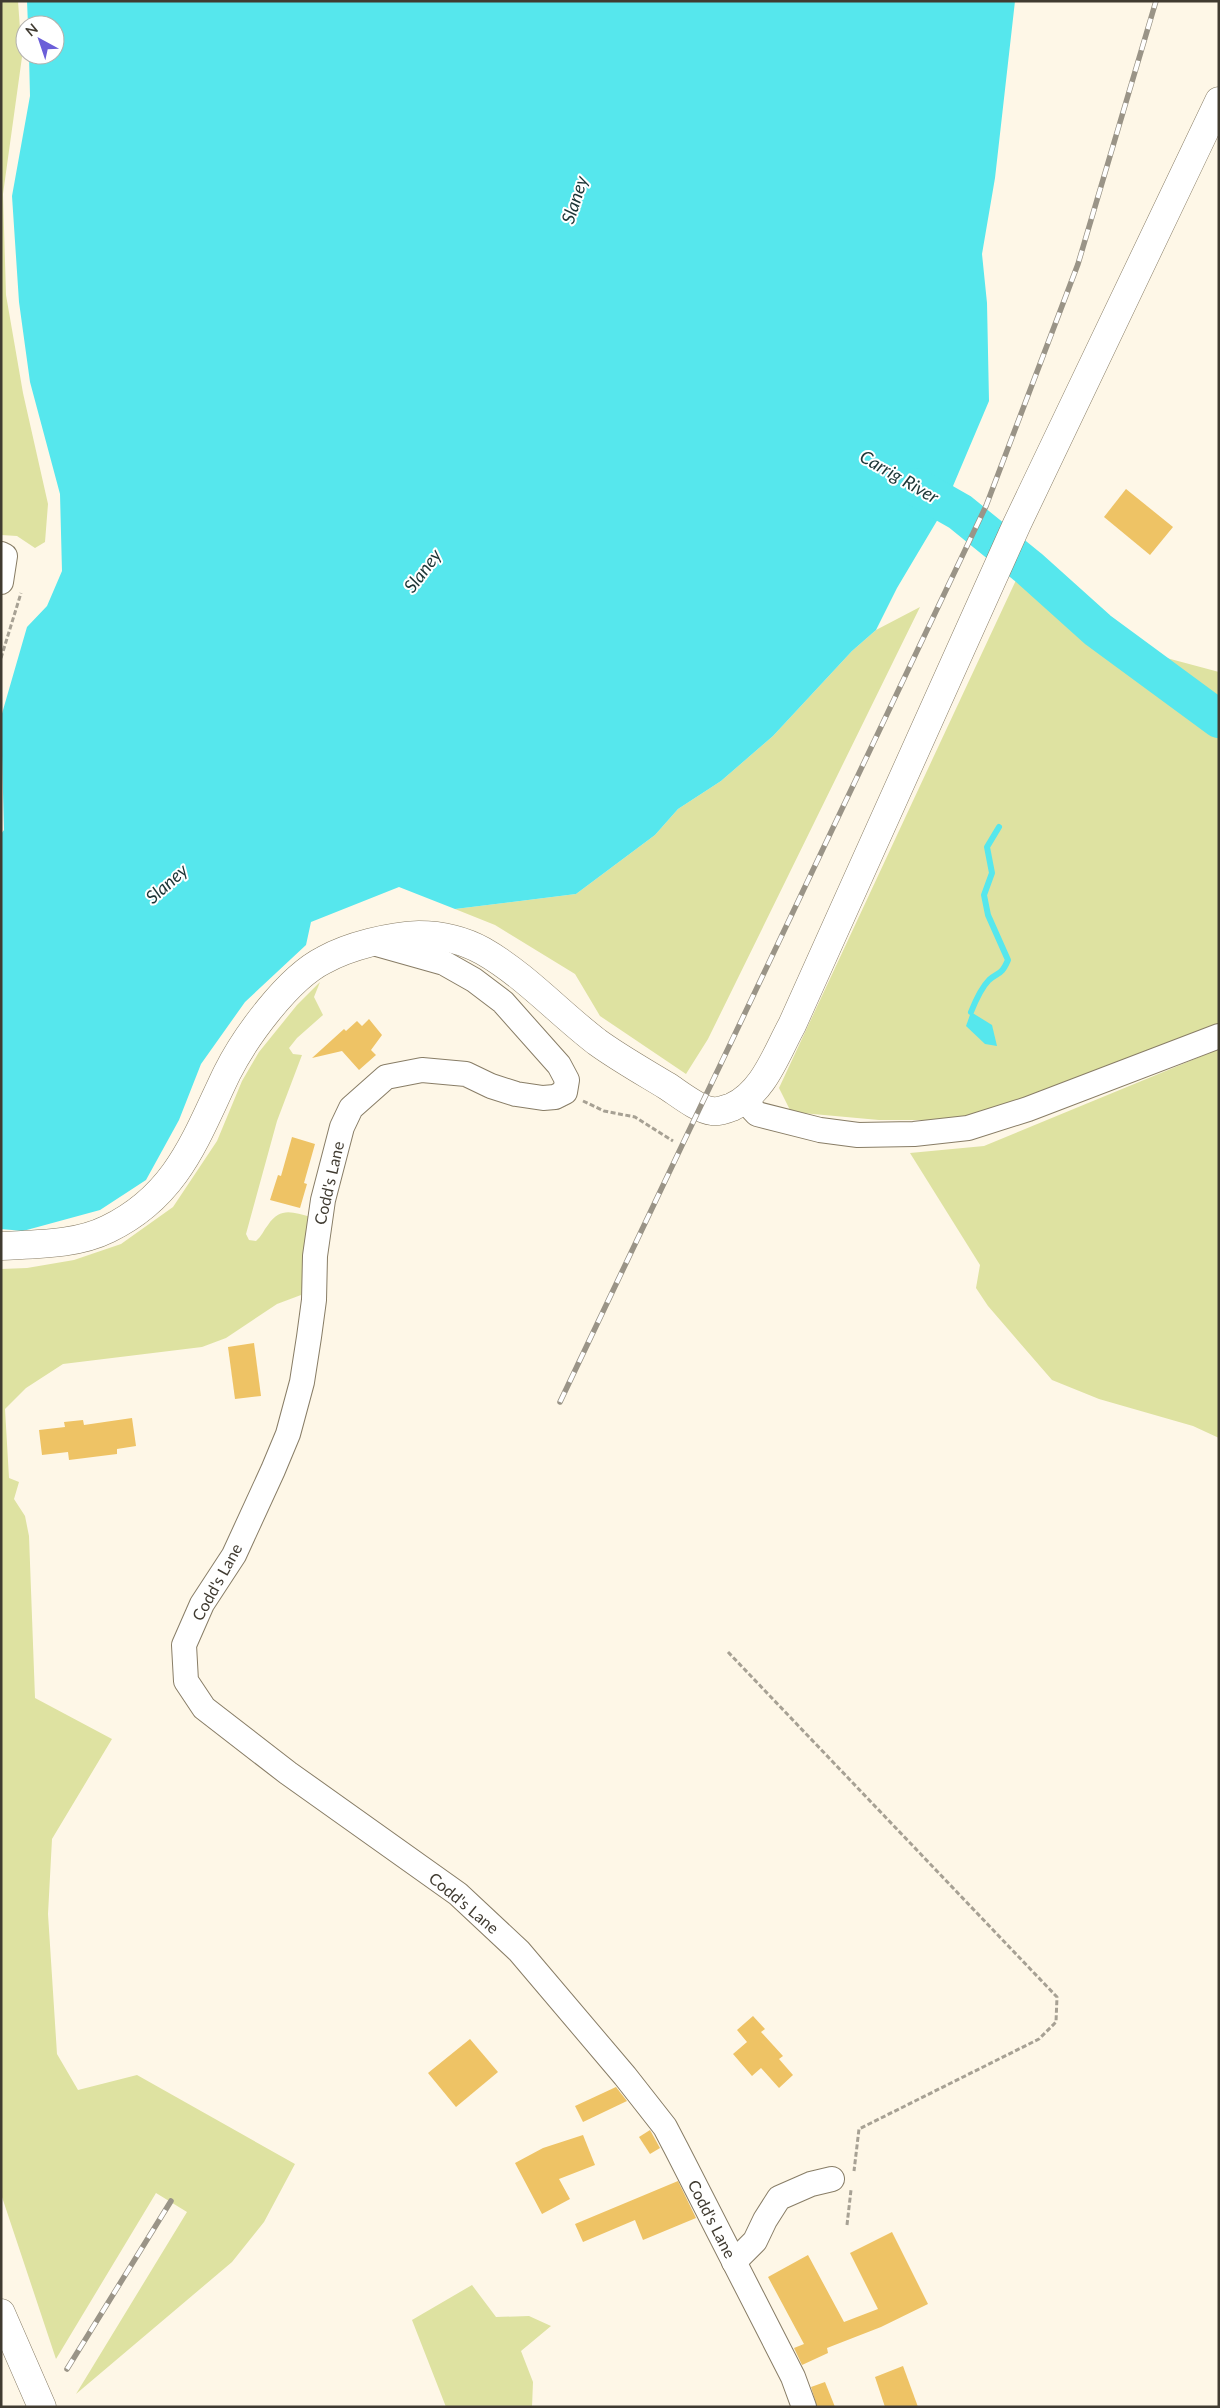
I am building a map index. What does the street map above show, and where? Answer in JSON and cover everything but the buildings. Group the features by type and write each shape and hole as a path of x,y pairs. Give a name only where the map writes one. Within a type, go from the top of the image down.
{"main road":[{"path":"1,1246 61,1242 106,1230 140,1210 174,1176 196,1142 228,1070 243,1045 271,1007 322,960 373,943 418,935 460,940 506,966 598,1043 690,1101 712,1111 730,1108 744,1100 761,1083 792,1025 996,569 1219,101"},
{"path":"1,2312 42,2407"}],"street":[{"path":"1,554 5,556 2,581"},
{"path":"373,943 444,963 503,1002 559,1065 567,1080 565,1092"},
{"path":"744,1100 757,1114 763,1117 858,1135 914,1134 968,1128 1028,1110 1219,1036"},
{"name":"Codd's Lane","path":"565,1092 555,1097 543,1098 516,1094 491,1086 466,1074 422,1070 386,1076 351,1108 342,1126 323,1200 316,1247 314,1300 309,1337 302,1382 288,1434 234,1555 202,1604 184,1645 186,1681 204,1708 288,1773 458,1894 519,1951 625,2076 664,2127 793,2377 804,2407"},
{"path":"734,2262 755,2241 765,2220 779,2198 811,2184 846,2178"}],"path":[{"path":"1,658 22,593 2,581"},
{"path":"565,1092 604,1111 635,1117 673,1141"},
{"path":"728,1652 1057,1997 1056,2022 1039,2039 859,2129 846,2178 847,2225"}],"green space":[{"path":"1,1 18,1 19,15 15,15 15,65 21,65 3,194 6,295 23,393 48,504 45,542 35,548 17,536 1,535"},
{"path":"1017,578 1130,665 1163,657 1219,672 1219,1024 1019,1103 958,1120 879,1120 791,1112 779,1088"},
{"path":"920,607 708,1039 686,1074 600,1016 575,974 495,925 455,909 576,894 655,835 678,809 721,781 773,736 852,651 876,630"},
{"path":"320,982 314,997 323,1015 297,1038 289,1048 293,1054 302,1055 277,1121 246,1234 249,1240 256,1241 273,1219 282,1213 287,1212 311,1217 301,1295 277,1304 226,1338 202,1347 63,1364 26,1388 5,1409 9,1478 19,1482 14,1499 25,1516 29,1536 35,1698 112,1739 52,1839 48,1914 57,2054 78,2090 137,2075 295,2164 264,2222 232,2262 76,2394 187,2212 156,2193 56,2359 1,2194 1,1269 27,1268 74,1260 121,1244 173,1207 217,1141 242,1081 259,1052 297,1005"},
{"path":"1219,1049 1219,1438 1193,1426 1099,1399 1052,1380 988,1306 976,1288 980,1265 910,1153 984,1146"},
{"path":"472,2285 496,2317 529,2316 551,2326 521,2351 533,2382 532,2407 446,2407 412,2320"}],"water":[{"name":"Slaney","path":"27,1 1015,1 995,178 982,254 987,303 989,401 953,486 960,512 941,514 897,588 876,630 852,651 773,736 721,781 678,809 655,835 576,894 455,909 399,887 311,922 306,945 245,1002 201,1064 179,1120 146,1180 100,1210 23,1231 1,1229 1,834 4,830 1,717 27,627 47,606 62,571 60,494 30,382 19,302 12,196 30,96 29,65 65,65 65,15 28,15"},
{"path":"971,1012 992,1025 997,1046 985,1044 966,1026"}],"waterway":[{"name":"Carrig River","path":"916,487 960,512 1029,568 1098,630 1219,719"},
{"path":"971,1012 983,987 1002,971 1008,960 988,915 984,895 992,873 987,847 999,827"}],"railway":[{"path":"560,1402 986,506 1078,264 1156,1"},
{"path":"67,2369 171,2201"}]}
